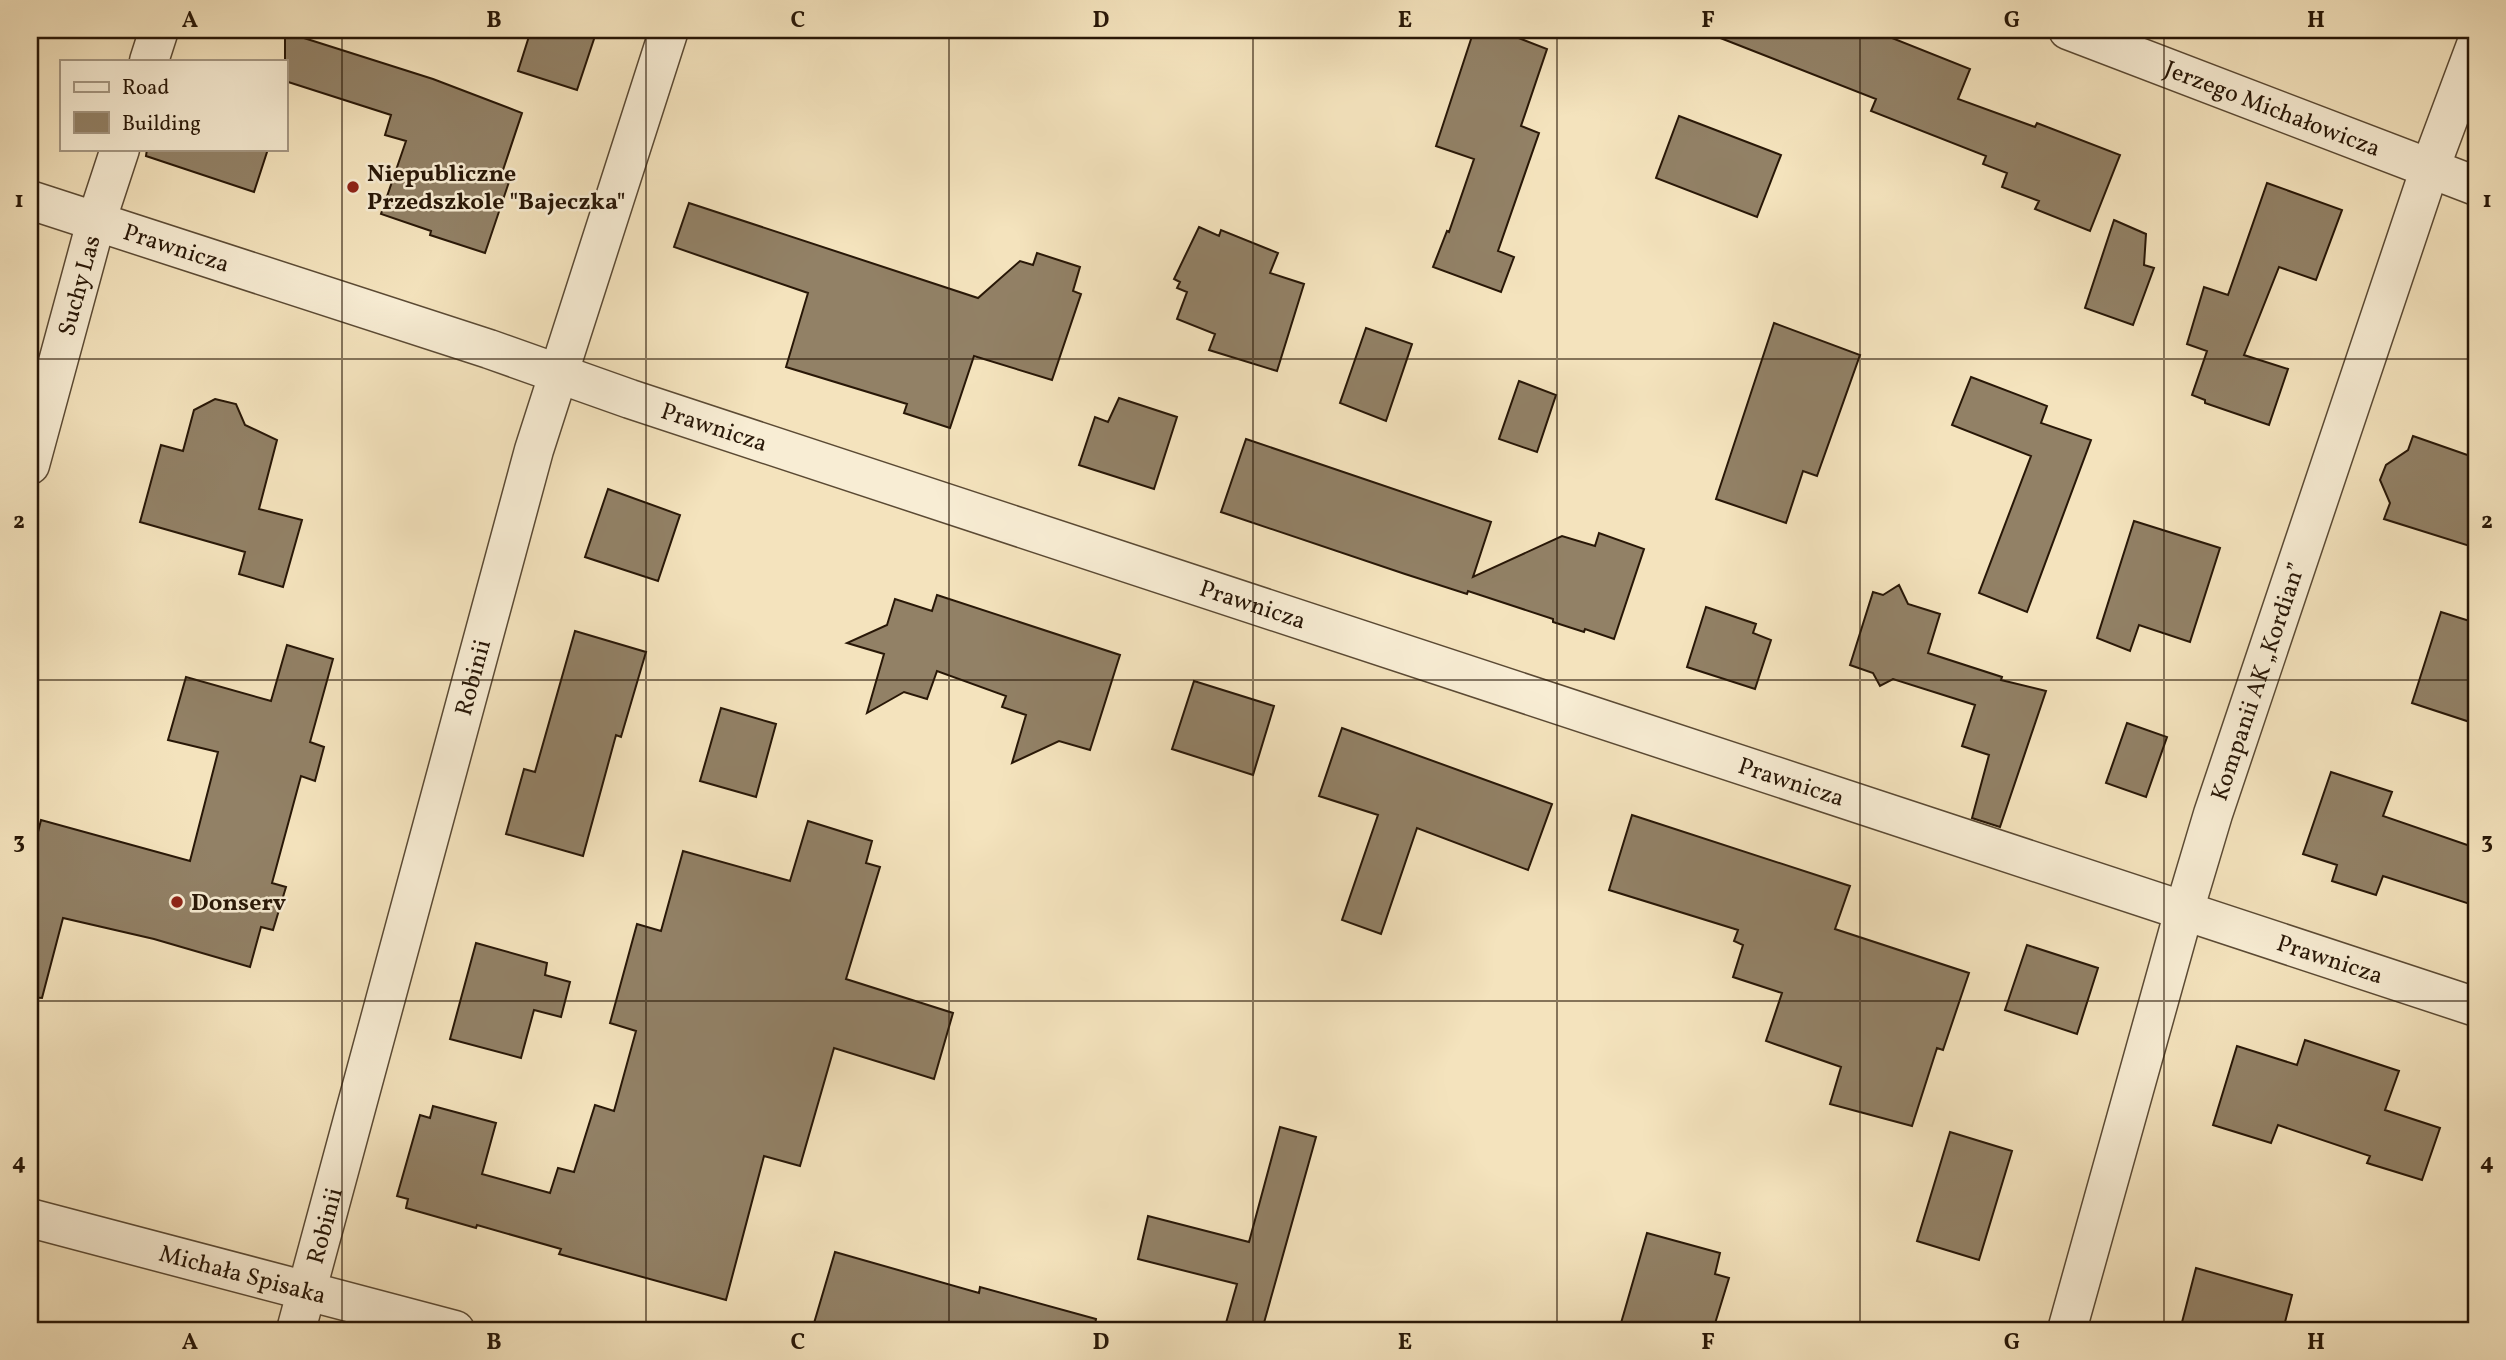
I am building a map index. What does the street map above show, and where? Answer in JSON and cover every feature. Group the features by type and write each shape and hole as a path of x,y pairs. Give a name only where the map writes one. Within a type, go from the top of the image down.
{"street":[{"path":"149,60 159,30"},
{"name":"Robinii","path":"296,1330 530,463 669,30"},
{"name":"Jerzego Michałowicza","path":"2068,30 2476,186"},
{"name":"Kompanii AK „Kordian”","path":"2067,1330 2213,814 2430,168 2476,45"},
{"name":"Suchy Las","path":"30,465 96,222 120,150"},
{"name":"Prawnicza","path":"30,200 489,349 630,400 2476,1007"},
{"name":"Michała Spisaka","path":"30,1218 455,1330"}],"building":[{"path":"531,30 597,30 577,90 518,71"},
{"path":"1474,30 1498,30 1547,49 1521,126 1539,133 1498,251 1514,257 1501,292 1433,267 1447,231 1449,232 1474,159 1436,146"},
{"path":"1705,30 1872,30 1970,69 1958,99 2035,127 2037,123 2120,155 2090,231 2035,209 2039,201 2002,187 2007,173 1983,164 1986,156 1871,111 1876,99"},
{"path":"285,32 433,79 522,113 501,176 510,179 485,253 430,235 431,231 381,214 406,141 385,135 391,115 287,82"},
{"path":"1679,116 1781,155 1757,217 1656,178"},
{"path":"147,150 268,150 254,192 146,156"},
{"path":"2267,183 2342,210 2316,280 2279,267 2244,355 2288,369 2269,425 2205,403 2205,400 2192,395 2207,351 2187,344 2204,287 2228,295"},
{"path":"689,203 978,298 1020,261 1033,265 1037,253 1080,267 1073,291 1081,294 1052,380 974,356 950,428 904,413 907,404 786,367 808,293 674,247"},
{"path":"2114,220 2146,234 2144,265 2154,268 2133,325 2085,308"},
{"path":"1199,227 1219,236 1221,230 1278,253 1270,273 1304,284 1277,371 1209,350 1215,334 1177,319 1187,292 1177,288 1180,282 1174,279"},
{"path":"1774,323 1860,355 1817,476 1803,471 1786,523 1716,499"},
{"path":"1366,328 1412,344 1386,421 1340,403"},
{"path":"1971,377 2047,406 2041,423 2091,440 2027,612 1979,593 2031,456 1952,425"},
{"path":"1519,381 1556,395 1537,452 1499,439"},
{"path":"1119,398 1177,417 1154,489 1079,465 1095,417 1108,422"},
{"path":"215,399 236,404 245,425 277,440 259,509 302,520 283,587 239,574 245,552 140,522 161,445 183,451 194,410"},
{"path":"2413,436 2476,458 2476,548 2384,519 2390,503 2380,480 2386,465 2408,450"},
{"path":"1246,439 1491,522 1473,577 1562,536 1595,546 1599,533 1644,549 1614,639 1553,622 1553,619 1468,591 1467,594 1221,512"},
{"path":"608,489 680,515 658,581 585,557"},
{"path":"2134,521 2220,548 2190,642 2139,625 2130,651 2097,638"},
{"path":"1899,585 1908,604 1940,614 1928,653 2002,677 2001,680 2046,691 2000,827 1972,818 1989,755 1962,746 1975,705 1893,679 1880,686 1873,673 1850,665 1873,592 1883,595"},
{"path":"937,595 1120,655 1090,750 1059,741 1012,763 1026,715 1002,707 1006,696 937,671 927,699 904,692 867,713 884,654 847,643 887,625 895,599 932,611"},
{"path":"1706,607 1756,624 1753,633 1771,640 1755,689 1687,667"},
{"path":"2441,612 2476,623 2476,724 2412,703"},
{"path":"575,631 646,652 621,737 616,735 583,856 506,834 524,769 535,772"},
{"path":"287,645 333,659 310,742 324,747 315,781 301,776 272,883 286,887 273,930 261,927 250,967 154,939 63,918 42,998 30,997 30,864 41,820 190,861 218,752 168,740 186,677 271,701"},
{"path":"1194,681 1274,706 1253,775 1172,749"},
{"path":"721,708 776,724 756,797 700,781"},
{"path":"2127,723 2167,737 2146,797 2106,783"},
{"path":"1342,728 1552,804 1528,870 1417,828 1381,934 1342,920 1378,815 1319,796"},
{"path":"2331,772 2392,792 2383,816 2476,848 2476,906 2383,876 2376,895 2332,881 2337,865 2303,854"},
{"path":"1632,815 1850,886 1835,929 1969,973 1943,1050 1937,1048 1912,1126 1830,1104 1841,1067 1766,1041 1782,993 1733,977 1743,945 1734,941 1738,930 1609,890"},
{"path":"808,821 872,841 866,863 880,867 846,979 953,1013 934,1079 834,1048 800,1166 764,1156 726,1300 559,1254 561,1249 406,1208 408,1199 397,1196 420,1115 430,1118 433,1106 496,1123 482,1174 550,1193 558,1168 574,1172 595,1105 614,1111 636,1031 610,1023 637,924 661,931 683,851 790,881"},
{"path":"476,943 547,963 545,975 570,982 561,1017 534,1010 521,1058 450,1039"},
{"path":"2027,945 2098,968 2077,1034 2005,1010"},
{"path":"2305,1040 2399,1071 2385,1110 2440,1128 2422,1180 2367,1163 2370,1156 2278,1125 2271,1143 2213,1125 2237,1046 2297,1065"},
{"path":"1280,1127 1316,1137 1262,1330 1224,1330 1237,1284 1138,1259 1148,1216 1249,1242"},
{"path":"1950,1132 2012,1151 1979,1260 1917,1241"},
{"path":"1647,1233 1720,1253 1715,1274 1729,1278 1713,1330 1619,1330"},
{"path":"835,1252 979,1293 980,1287 1096,1319 1094,1330 812,1330"},
{"path":"2196,1268 2292,1295 2283,1330 2180,1330"}],"place":[{"name":"Niepubliczne Przedszkole \"Bajeczka\"","path":"353,187"},
{"name":"Donserv","path":"177,902"}]}
